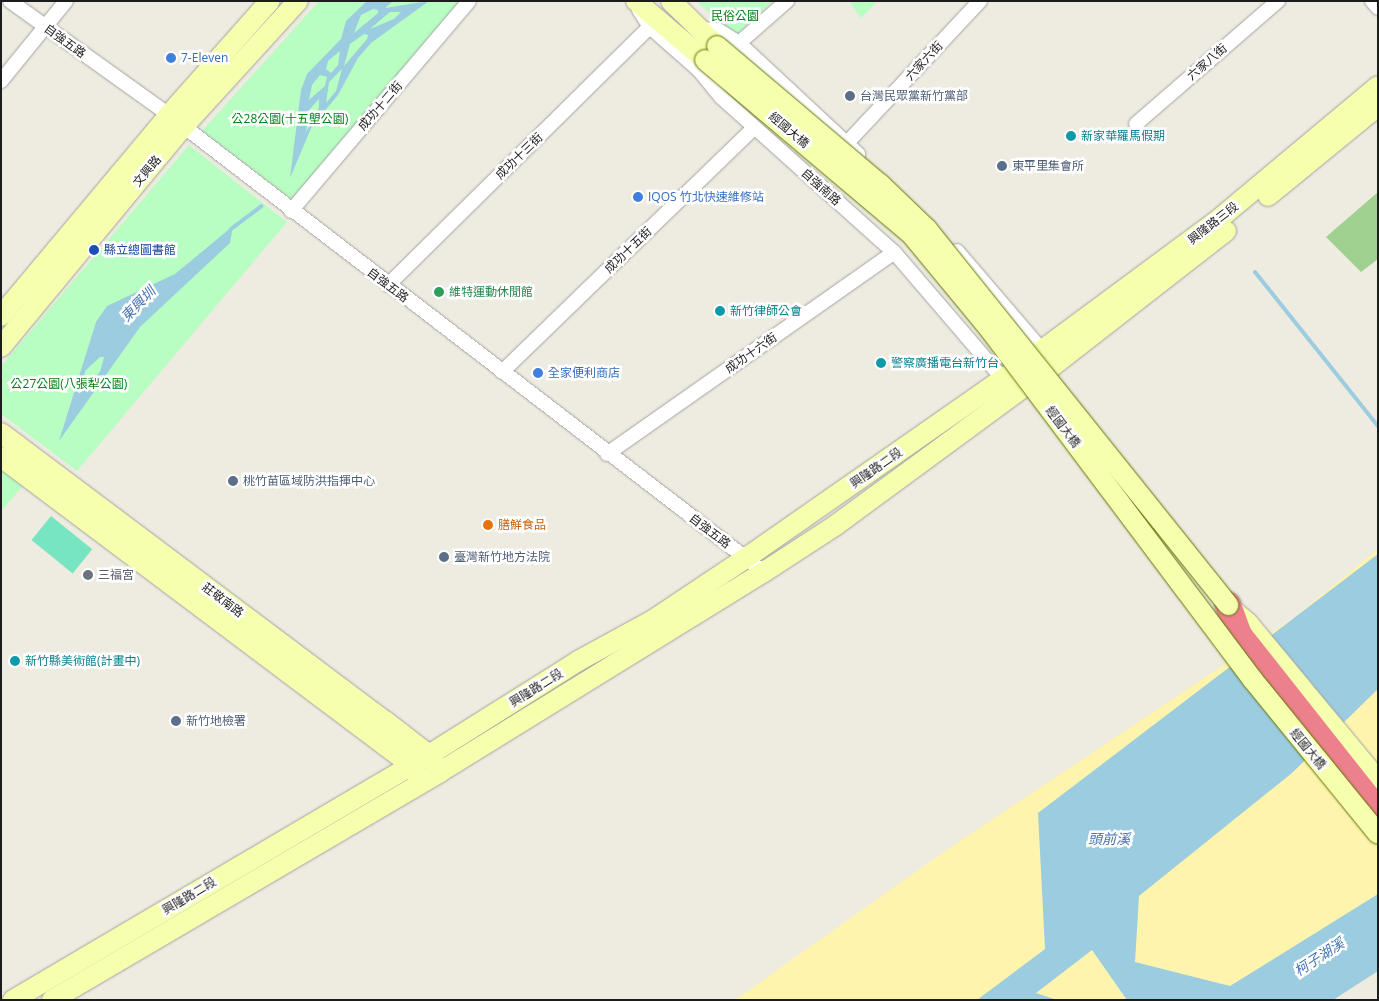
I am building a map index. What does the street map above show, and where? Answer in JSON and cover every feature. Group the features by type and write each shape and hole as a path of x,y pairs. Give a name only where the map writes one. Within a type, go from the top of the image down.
{"highway":[{"path":"1228,605 1239,635 1378,811"}],"street":[{"name":"自強五路","path":"10,1 176,122 607,454 764,572"},
{"path":"1,82 66,1"},
{"name":"文興路","path":"1,347 270,1"},
{"name":"文興路","path":"1,316 176,122 298,1"},
{"name":"成功十二街","path":"291,211 469,1"},
{"name":"自強南路","path":"634,1 650,27 699,70 721,97 894,252 1003,380"},
{"name":"自強南路","path":"634,1 711,53"},
{"path":"671,1 700,28 711,53"},
{"path":"739,43 787,1"},
{"name":"六家六街","path":"847,144 980,1"},
{"name":"六家八街","path":"1136,124 1278,1"},
{"path":"1372,1 1378,8"},
{"name":"成功十三街","path":"388,285 650,27"},
{"path":"700,28 718,30 739,43 925,215 1048,357"},
{"name":"經國大橋","path":"711,53 880,184 928,229 1228,605 1248,623 1378,780"},
{"name":"經國大橋","path":"711,53 912,235 991,331 1253,680 1378,834"},
{"name":"興隆路三段","path":"1048,357 1219,219 1378,86"},
{"name":"興隆路三段","path":"1048,357 1227,230 1378,106"},
{"name":"成功十五街","path":"502,372 754,128"},
{"name":"成功十六街","path":"607,454 894,252"},
{"path":"988,362 1024,328"},
{"name":"興隆路二段","path":"14,1000 429,755 578,661 653,620 1003,380 1048,357"},
{"name":"興隆路二段","path":"52,1000 440,772 764,572 836,525 1048,357"},
{"name":"莊敬南路","path":"1,432 429,755 440,772"},
{"name":"莊敬南路","path":"1,457 411,765 422,782"},
{"path":"1,990 14,1000"}],"green space":[{"name":"公28公園(十五塱公園)","path":"319,1 466,1 294,201 202,131"},
{"name":"民俗公園","path":"696,1 773,1 736,35"},
{"path":"849,1 878,1 861,18"},
{"name":"公27公園(八張犁公園)","path":"189,145 287,222 77,471 1,414 1,366"},
{"path":"1378,192 1378,259 1361,272 1326,237"},
{"path":"1,468 24,485 1,511"},
{"path":"51,516 92,549 73,573 31,540"}],"sand":[{"path":"1378,549 1378,966 1331,1000 735,1000 948,849 1295,617"}],"water":[{"path":"367,1 393,1 385,8 429,1 371,43 358,58 338,95 312,126 290,178 301,90 307,74 341,39 346,21","holes":["373,9 378,10 378,13 354,33 361,15","390,12 401,12 394,19 370,29","364,34 368,35 367,39 344,66 350,44","340,51 338,65 331,73 326,69 328,61","342,69 336,91 326,103 329,82","320,75 327,77 325,86 309,100 312,85","319,99 319,108 306,132 309,110"]},
{"path":"233,226 230,243 140,327 59,441 96,322 107,306 175,274","holes":["100,357 104,357 100,372 81,392 85,371"]},
{"name":"頭前溪","path":"1378,554 1378,689 1292,773 1139,896 1135,962 1230,986 1378,894 1378,971 1333,1000 1127,1000 1092,950 1036,993 1057,1000 977,1000 1045,949 1038,813"}],"waterway":[{"name":"東興圳","path":"231,229 261,206"},
{"path":"1255,272 1378,426"}],"place":[{"name":"7-Eleven","path":"171,58"},
{"name":"台灣民眾黨新竹黨部","path":"850,96"},
{"name":"新家華羅馬假期","path":"1071,136"},
{"name":"東平里集會所","path":"1002,166"},
{"name":"IQOS 竹北快速維修站","path":"638,197"},
{"name":"縣立總圖書館","path":"94,250"},
{"name":"維特運動休閒館","path":"439,292"},
{"name":"新竹律師公會","path":"720,311"},
{"name":"警察廣播電台新竹台","path":"881,363"},
{"name":"全家便利商店","path":"538,373"},
{"name":"桃竹苗區域防洪指揮中心","path":"233,481"},
{"name":"膳鮮食品","path":"488,525"},
{"name":"臺灣新竹地方法院","path":"444,557"},
{"name":"三福宮","path":"88,575"},
{"name":"新竹縣美術館(計畫中)","path":"15,661"},
{"name":"新竹地檢署","path":"176,721"}],"water label":[{"name":"柯子湖溪","path":"1319,957"}]}
